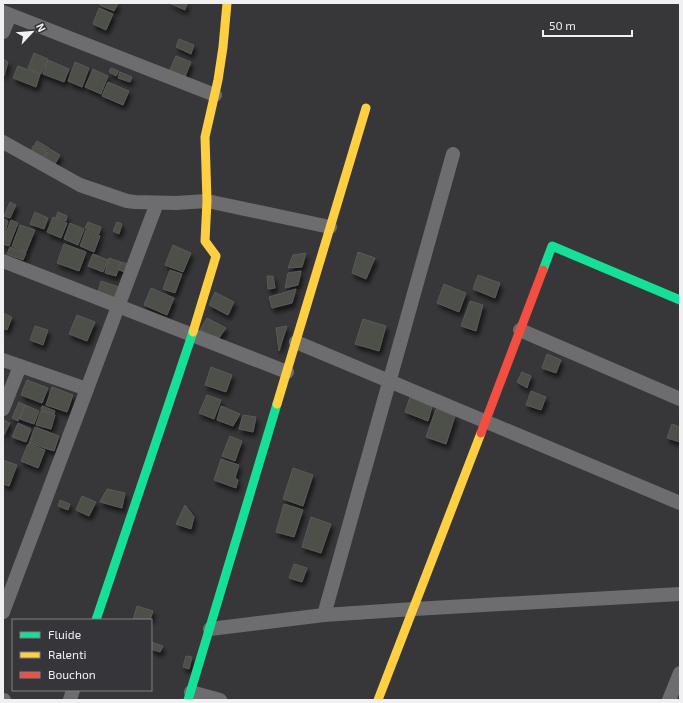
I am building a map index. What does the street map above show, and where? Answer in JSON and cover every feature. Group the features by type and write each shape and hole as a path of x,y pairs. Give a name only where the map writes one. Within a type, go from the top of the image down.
{"street":[{"path":"96,619 192,335 216,256 205,241 207,201 205,137 224,48 226,3"},
{"path":"3,32 6,13 215,95"},
{"path":"220,700 190,696 366,108"},
{"path":"3,142 80,185 127,201 157,203 207,201 330,227"},
{"path":"324,616 453,154"},
{"path":"3,612 8,581 87,389 157,203"},
{"path":"378,700 552,246 680,300"},
{"path":"3,261 287,372"},
{"path":"520,330 680,399"},
{"path":"296,342 680,503"},
{"path":"3,360 87,389"},
{"path":"3,409 20,366"},
{"path":"210,628 324,616 414,609 680,594"},
{"path":"669,700 680,673"}],"building":[{"path":"100,3 118,3 114,11 100,5"},
{"path":"169,3 187,3 185,10"},
{"path":"99,8 113,14 106,30 93,24"},
{"path":"179,39 194,45 191,54 176,47"},
{"path":"34,53 48,59 41,74 28,68"},
{"path":"176,56 191,62 185,77 170,70"},
{"path":"3,59 8,62 4,76 3,75"},
{"path":"48,60 69,69 64,82 43,74"},
{"path":"75,62 89,68 82,87 68,81"},
{"path":"18,66 40,74 36,87 13,78"},
{"path":"111,68 119,71 116,76 109,72"},
{"path":"93,69 108,76 101,94 85,87"},
{"path":"120,72 132,77 130,82 118,78"},
{"path":"108,82 129,91 123,105 102,96"},
{"path":"37,141 49,148 47,151 35,144"},
{"path":"34,145 47,152 43,158 31,151"},
{"path":"50,149 60,155 54,166 43,159"},
{"path":"10,202 16,205 10,218 4,216"},
{"path":"35,212 48,218 44,229 30,224"},
{"path":"58,212 67,216 66,221 56,217"},
{"path":"53,217 67,223 61,238 47,232"},
{"path":"3,219 8,221 4,235 3,235"},
{"path":"11,220 18,223 9,246 3,244 3,241"},
{"path":"88,222 101,227 99,234 85,228"},
{"path":"117,222 122,224 119,234 113,231"},
{"path":"70,223 84,229 78,245 64,239"},
{"path":"20,225 35,230 26,252 12,246"},
{"path":"86,230 100,236 94,252 80,246"},
{"path":"64,244 86,252 79,271 57,263"},
{"path":"173,245 191,253 183,272 165,265"},
{"path":"10,247 26,253 23,260 7,254"},
{"path":"358,252 375,258 366,279 352,273"},
{"path":"306,253 302,267 288,268 293,255"},
{"path":"93,254 108,260 103,272 88,266"},
{"path":"109,258 121,262 116,276 105,273"},
{"path":"122,262 128,264 125,272 119,270"},
{"path":"170,270 182,274 175,293 163,289"},
{"path":"301,271 298,285 285,288 288,273"},
{"path":"478,275 500,283 495,298 473,289"},
{"path":"267,276 273,276 275,288 268,289"},
{"path":"101,281 119,287 115,298 98,292"},
{"path":"444,284 466,293 459,312 437,303"},
{"path":"151,288 174,298 167,315 144,305"},
{"path":"296,289 292,303 272,308 269,297"},
{"path":"215,292 234,302 228,315 209,305"},
{"path":"470,301 483,305 476,331 461,326"},
{"path":"3,313 12,317 7,330 3,328"},
{"path":"77,315 95,322 87,341 69,334"},
{"path":"207,318 226,328 219,338 200,330"},
{"path":"363,319 386,326 379,351 355,344"},
{"path":"35,326 48,330 43,345 30,340"},
{"path":"287,326 279,351 276,328"},
{"path":"547,354 561,360 556,373 542,368"},
{"path":"211,367 232,375 226,392 205,385"},
{"path":"522,372 531,376 527,388 517,382"},
{"path":"27,380 48,388 42,403 21,395"},
{"path":"52,387 73,395 67,412 46,405"},
{"path":"531,391 546,397 541,410 526,405"},
{"path":"207,395 221,400 214,419 199,413"},
{"path":"410,397 432,407 428,421 405,412"},
{"path":"19,402 25,405 18,421 12,418"},
{"path":"25,405 39,411 34,424 20,419"},
{"path":"42,406 55,411 54,414 41,410"},
{"path":"221,406 240,414 233,426 217,420"},
{"path":"436,409 455,416 446,444 426,437"},
{"path":"41,411 55,415 51,429 36,425"},
{"path":"243,415 256,417 253,432 239,429"},
{"path":"4,420 10,423 4,435 3,434"},
{"path":"18,423 31,429 26,442 12,437"},
{"path":"672,424 680,427 680,442 667,438"},
{"path":"35,427 59,436 54,451 29,443"},
{"path":"230,436 242,441 235,461 222,456"},
{"path":"28,444 45,450 38,468 21,461"},
{"path":"221,459 239,465 235,478 238,480 236,488 214,480"},
{"path":"3,460 17,465 9,486 3,484"},
{"path":"293,468 313,475 303,506 283,499"},
{"path":"107,489 125,493 122,508 100,502"},
{"path":"82,496 96,502 89,516 76,510"},
{"path":"60,500 70,504 68,510 58,506"},
{"path":"284,504 303,510 294,537 276,532"},
{"path":"185,505 194,517 191,529 176,524"},
{"path":"311,517 331,524 321,553 302,547"},
{"path":"294,564 307,568 302,582 289,578"},
{"path":"137,606 153,611 150,619 133,619"},
{"path":"152,642 163,646 160,652 152,649"},
{"path":"186,656 192,657 189,669 183,667"}],"traffic: fast":[{"path":"543,270 552,246 680,300"},
{"path":"96,619 193,332"},
{"path":"188,700 277,404"}],"traffic: slow":[{"path":"193,332 216,256 205,241 207,201 205,137 218,80 227,3"},
{"path":"277,404 366,108"},
{"path":"378,700 481,433"}],"traffic: jam":[{"path":"481,433 543,270"}]}
